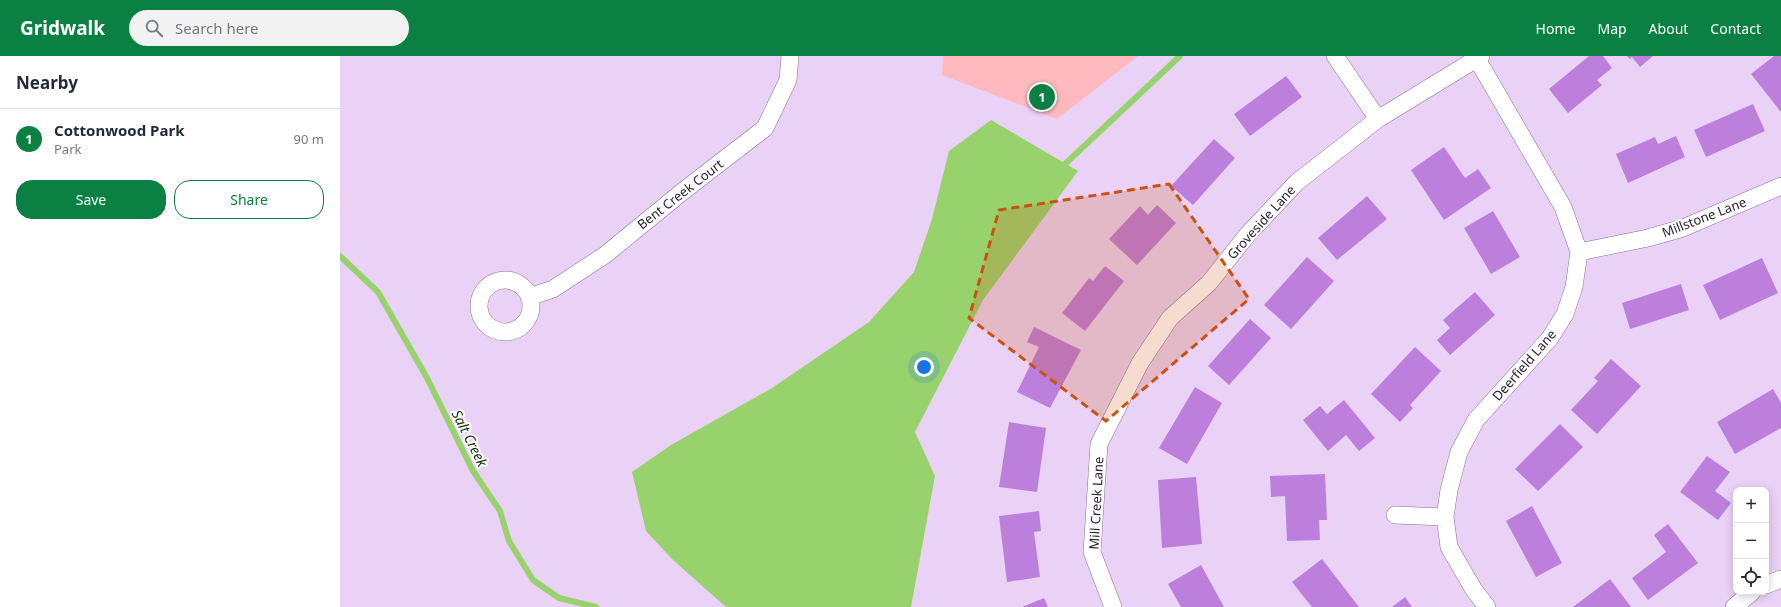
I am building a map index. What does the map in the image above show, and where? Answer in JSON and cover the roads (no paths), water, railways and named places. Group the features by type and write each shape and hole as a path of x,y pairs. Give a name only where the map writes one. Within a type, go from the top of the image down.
{"street":[{"name":"Bent Creek Court","path":"529,297 553,289 605,255 682,192 765,128 788,80 790,56"},
{"path":"1335,56 1378,119"},
{"name":"Groveside Lane","path":"1099,444 1140,363 1170,318 1209,283 1248,234 1297,182 1378,119 1479,58"},
{"name":"Deerfield Lane","path":"1479,58 1563,207 1579,252 1574,287 1565,314 1550,338 1476,420 1458,452 1449,490 1445,517 1449,547 1474,590 1487,607"},
{"name":"Millstone Lane","path":"1579,252 1648,238 1683,228 1781,186"},
{"name":"Mill Creek Lane","path":"1099,444 1092,552 1112,607"},
{"path":"1395,515 1445,517"},
{"path":"1769,584 1781,579"},
{"path":"1734,607 1748,595"}],"waterway":[{"path":"1065,164 1180,56"},
{"name":"Salt Creek","path":"340,256 378,292 427,378 473,471 500,511 509,541 533,580 559,598 596,607"}],"place":[{"name":"Cottonwood Park","path":"1042,97"}]}
